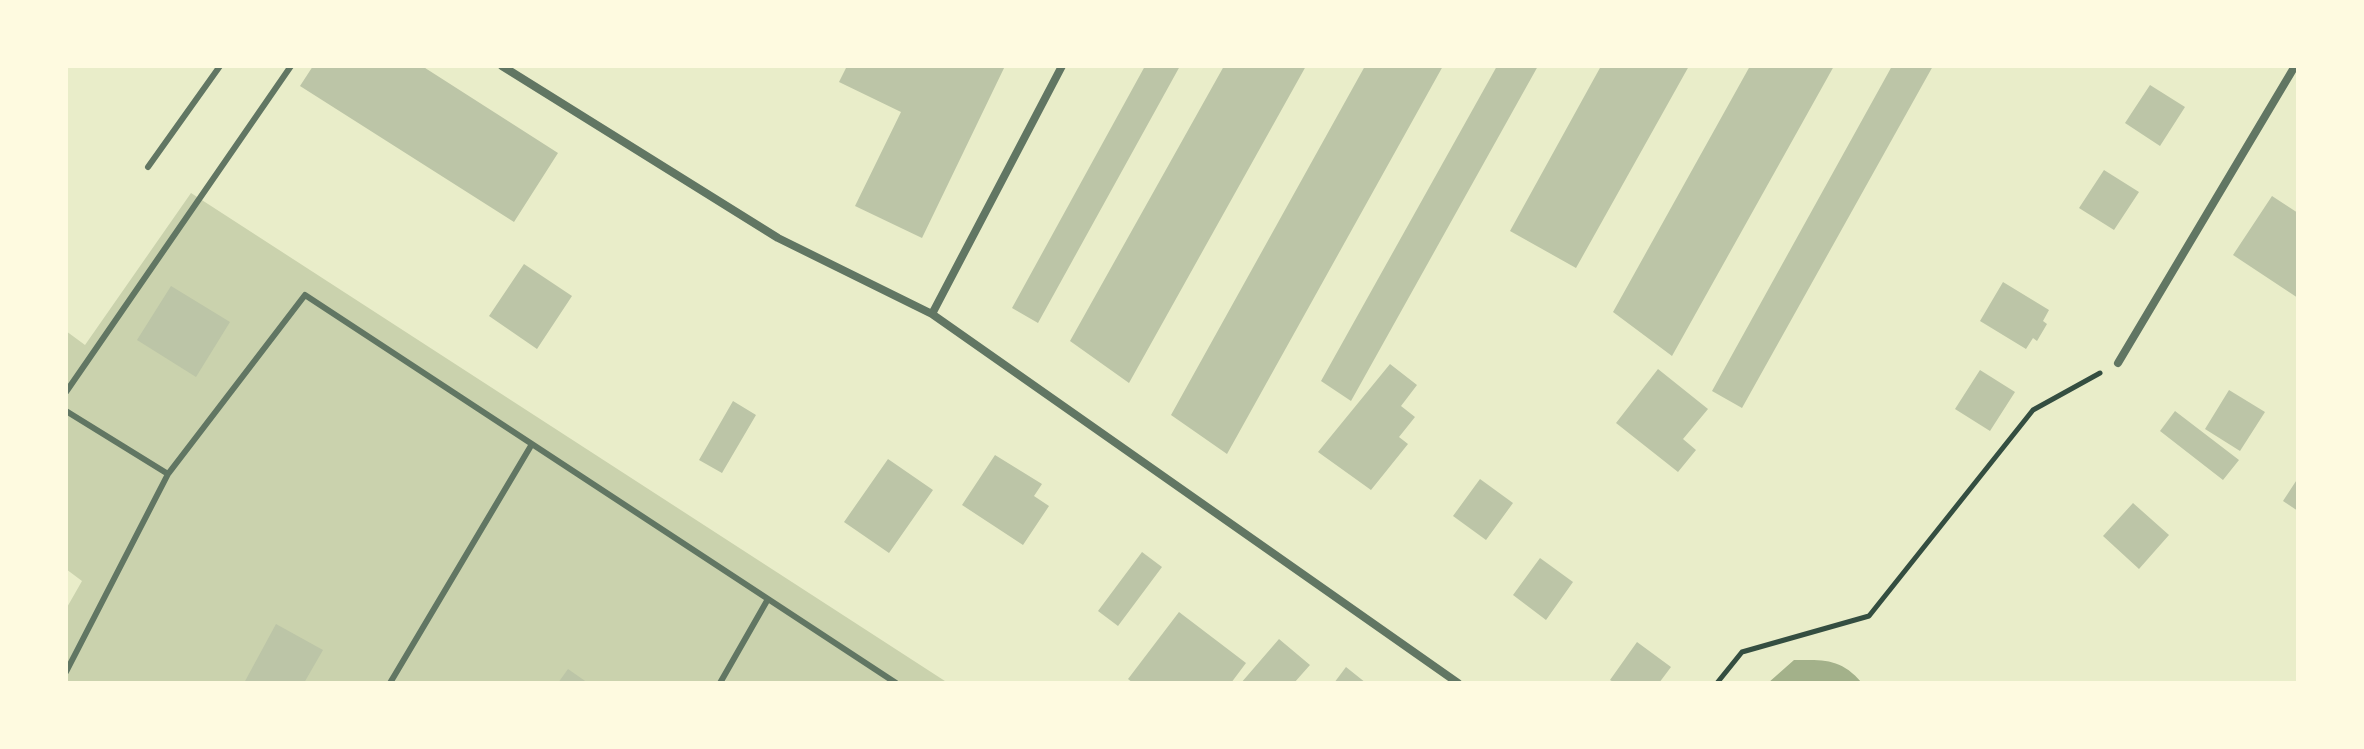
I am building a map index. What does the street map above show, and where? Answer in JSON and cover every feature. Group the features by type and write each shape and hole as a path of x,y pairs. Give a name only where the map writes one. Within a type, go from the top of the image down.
{"street":[{"path":"502,66 778,238 932,314 1458,683"},
{"path":"932,314 1062,66"},
{"path":"2118,363 2295,66"}],"lane":[{"path":"148,167 220,66"},
{"path":"66,392 291,66"},
{"path":"66,672 168,474 305,295 896,683"},
{"path":"66,411 168,474"},
{"path":"390,683 532,444"},
{"path":"720,683 768,599"}],"path":[{"path":"1717,683 1742,652 1869,616 2033,410 2118,363"}],"shaded area":[{"path":"191,193 948,683 66,683 66,609 82,581 66,569 66,331 85,345"},
{"path":"1794,660 1831,662 1847,669 1862,683 1768,683"}],"building":[{"path":"313,66 422,66 558,153 514,222 300,86"},
{"path":"847,66 1005,66 922,238 855,206 901,112 839,82"},
{"path":"1145,66 1180,66 1038,323 1012,308"},
{"path":"1224,66 1306,66 1129,383 1070,341"},
{"path":"1365,66 1443,66 1227,454 1171,415"},
{"path":"1497,66 1538,66 1351,401 1321,381"},
{"path":"1601,66 1689,66 1576,268 1510,231"},
{"path":"1750,66 1834,66 1672,356 1613,312"},
{"path":"1892,66 1933,66 1742,408 1712,391"},
{"path":"2150,85 2185,107 2160,146 2125,123"},
{"path":"2104,170 2139,192 2114,230 2079,208"},
{"path":"2272,196 2298,213 2298,298 2233,255"},
{"path":"524,264 572,296 537,349 489,316"},
{"path":"2003,282 2049,310 2043,321 2047,324 2037,341 2033,338 2026,349 1980,321"},
{"path":"171,286 230,322 196,377 137,340"},
{"path":"1390,364 1417,385 1401,406 1415,417 1399,437 1408,444 1371,490 1318,452"},
{"path":"1658,369 1708,409 1683,439 1696,450 1678,472 1616,423"},
{"path":"1980,370 2015,392 1990,431 1955,409"},
{"path":"2229,390 2265,412 2240,451 2205,429"},
{"path":"733,401 756,415 722,473 699,460"},
{"path":"2175,411 2239,460 2223,480 2160,431"},
{"path":"995,455 1042,484 1034,496 1049,506 1023,545 962,505"},
{"path":"888,459 933,490 889,553 844,522"},
{"path":"2298,478 2298,511 2283,501"},
{"path":"1480,479 1513,503 1486,540 1453,516"},
{"path":"2133,503 2169,535 2139,569 2103,536"},
{"path":"1142,552 1162,567 1118,626 1098,611"},
{"path":"1540,558 1573,582 1546,620 1513,595"},
{"path":"1179,612 1246,663 1231,683 1133,683 1128,679"},
{"path":"276,624 323,650 304,683 244,683"},
{"path":"1279,639 1310,665 1294,683 1241,683"},
{"path":"1637,642 1671,667 1659,683 1615,683 1610,680"},
{"path":"1346,667 1366,683 1334,683"},
{"path":"568,669 588,683 558,683"}]}
